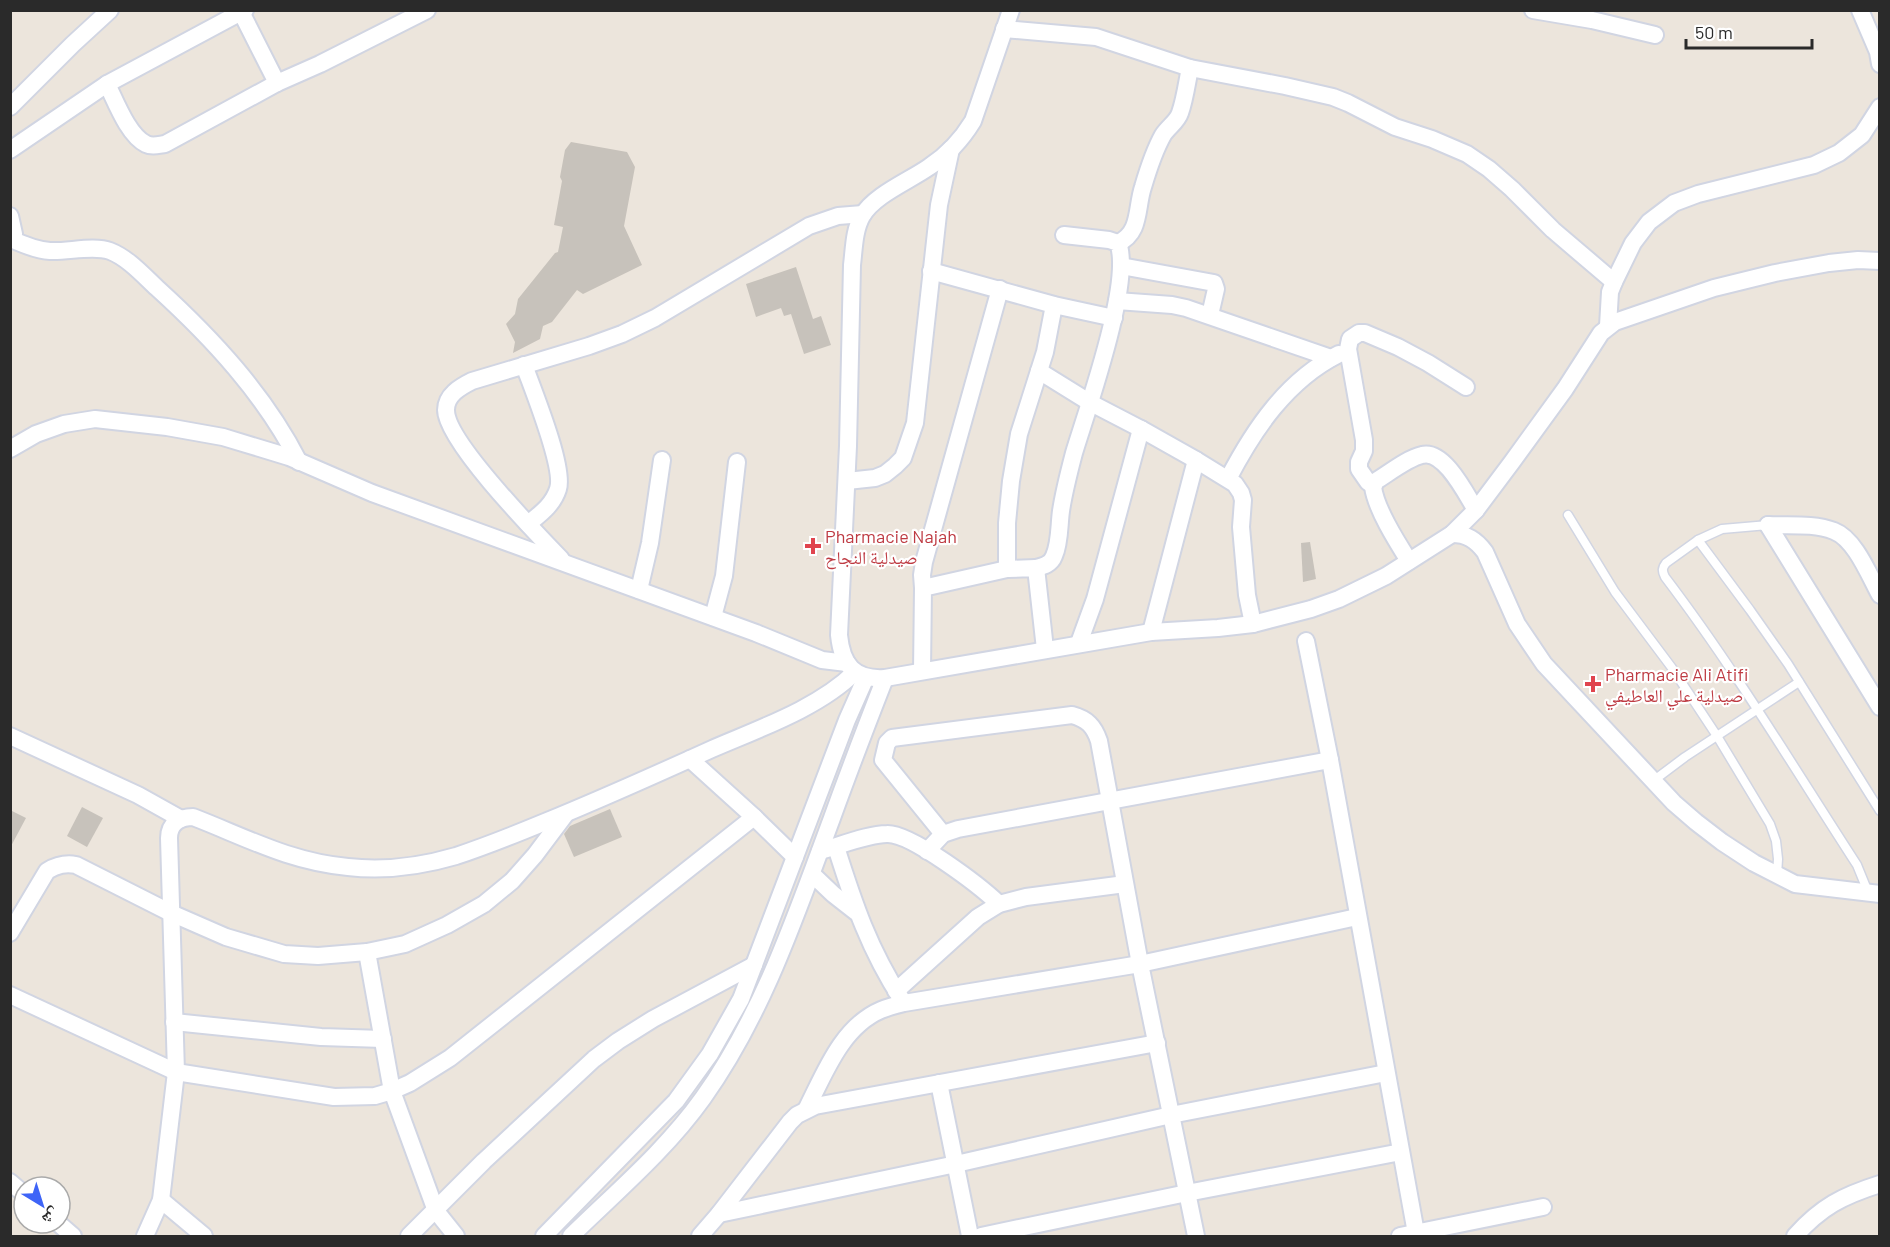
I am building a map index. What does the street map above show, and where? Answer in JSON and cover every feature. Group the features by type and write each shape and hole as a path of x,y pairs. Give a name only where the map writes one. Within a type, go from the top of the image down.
{"street":[{"path":"10,107 110,10"},
{"path":"107,84 130,129 146,144 154,146 165,144 277,83 427,10"},
{"path":"856,671 841,648 839,635 847,481 852,266 855,238 863,214 889,191 930,167 965,134 973,121 1011,10"},
{"path":"1533,10 1592,20 1655,35"},
{"path":"1860,10 1878,52 1880,64"},
{"path":"10,150 107,84 242,11 277,83"},
{"path":"1005,29 1096,37 1190,68 1333,97 1348,103 1395,127 1467,154 1512,189 1553,230 1614,282"},
{"path":"1118,243 1131,235 1135,228 1142,189 1161,139 1180,113 1190,68"},
{"path":"1608,326 1610,292 1620,266 1649,222 1674,203 1698,194 1814,165 1839,153 1862,135 1880,107"},
{"path":"847,481 875,478 885,474 903,458 915,423 939,205 951,149"},
{"path":"566,564 528,524 463,448 449,424 446,412 447,402 460,387 472,381 589,346 622,334 655,318 809,226 838,216 863,214"},
{"path":"10,216 14,234 11,239 31,248 50,251 108,250 120,256 169,299 212,342 254,390 289,442 299,462"},
{"path":"1064,235 1118,243"},
{"path":"923,588 1007,569 1036,568 1048,564 1055,555 1067,478 1115,310 1121,266 1121,251 1118,243"},
{"path":"10,449 36,434 95,419 223,437 299,462 372,493 713,617 822,660 885,678 1151,632 1253,624 1339,599 1386,576 1452,534 1476,510 1608,326 1622,318 1714,288 1775,273 1829,263 1858,260 1880,261"},
{"path":"1121,266 1214,283 1216,289 1210,315"},
{"path":"931,271 1054,305 1115,310 1172,305 1210,315 1331,358"},
{"path":"922,671 924,562 1000,289"},
{"path":"1007,569 1007,523 1019,434 1049,338 1054,305"},
{"path":"1374,486 1368,482 1359,469 1359,462 1364,451 1364,440 1348,350 1350,339 1359,333 1365,333 1428,363 1466,387"},
{"path":"1228,480 1256,430 1286,394 1331,358 1348,350"},
{"path":"524,365 555,457 559,480 559,487 552,502 528,524"},
{"path":"1039,371 1089,402 1196,460 1239,489 1243,500 1241,527 1247,595 1253,624"},
{"path":"1079,643 1095,599 1141,429"},
{"path":"1409,561 1388,525 1374,493 1376,481 1414,458 1422,454 1429,454 1442,461 1457,479 1476,510"},
{"path":"639,590 650,543 662,460"},
{"path":"1151,632 1196,460"},
{"path":"713,617 724,576 737,462"},
{"path":"1768,525 1820,527 1845,537 1866,568 1880,595"},
{"path":"1768,525 1880,707"},
{"path":"1452,534 1462,534 1479,544 1489,560 1517,624 1544,664 1674,803 1696,822 1746,858 1777,875 1806,886 1874,893"},
{"path":"1036,568 1045,650"},
{"path":"1306,641 1330,760 1401,1152 1408,1235 1544,1207"},
{"path":"145,1236 161,1200 176,1072 169,832 172,825 181,819 193,817 291,857 348,867 420,864 455,856 500,840 690,759 814,702 843,684 856,671"},
{"path":"544,1236 676,1101 696,1076 741,999 795,857 856,671"},
{"path":"572,1236 669,1141 704,1098 735,1049 776,968 812,874 828,849 885,678"},
{"path":"943,834 883,760 887,743 892,738 1072,715 1082,717 1096,731 1140,964 1196,1236"},
{"path":"10,736 138,795 181,819"},
{"path":"690,759 795,857"},
{"path":"927,851 943,834 958,829 1330,760"},
{"path":"10,933 47,871 56,865 76,864 171,913 226,937 284,954 318,956 367,952 405,944 447,925 484,904 512,881 567,813"},
{"path":"10,995 176,1072 334,1097 375,1096 392,1091 450,1058 754,817"},
{"path":"828,849 886,834 904,837 973,882 999,904"},
{"path":"828,849 881,966 900,997"},
{"path":"812,874 856,912"},
{"path":"806,1110 838,1050 851,1032 864,1020 900,997 978,917 999,904 1026,897 1125,884"},
{"path":"900,997 1140,964 1357,917"},
{"path":"367,952 392,1091 436,1211 456,1236"},
{"path":"410,1236 484,1161 594,1059 653,1019 754,965"},
{"path":"174,1022 321,1037 383,1039"},
{"path":"700,1236 790,1122 806,1110 824,1104 1157,1043"},
{"path":"719,1214 956,1164 1171,1115 1386,1073"},
{"path":"939,1083 970,1236"},
{"path":"981,1236 1401,1152"},
{"path":"1795,1236 1809,1221 1835,1201 1880,1184"},
{"path":"161,1200 204,1236"}],"lane":[{"path":"1568,515 1615,592 1672,668 1717,736 1770,824 1777,851 1777,875"},
{"path":"1768,525 1722,529 1698,540 1662,568 1758,708 1874,893"},
{"path":"1698,540 1750,610 1799,682 1880,811"},
{"path":"1653,781 1685,757 1799,682"}],"building":[{"path":"571,142 627,152 635,167 624,226 642,265 583,294 577,290 552,322 543,326 540,339 513,353 515,342 506,324 515,314 518,299 558,252 563,227 554,225 565,150"},
{"path":"796,267 813,319 821,316 831,345 804,354 791,314 784,316 781,308 756,317 746,284"},
{"path":"1310,542 1316,579 1303,582 1301,543"},
{"path":"82,807 103,818 87,847 67,836"},
{"path":"610,809 622,837 574,857 564,834 570,826"},
{"path":"10,810 26,818 10,848"}],"place":[{"name":"Pharmacie Najah صيدلية النجاح","path":"813,546"},
{"name":"Pharmacie Ali Atifi صيدلية علي العاطيفي","path":"1593,684"}]}
